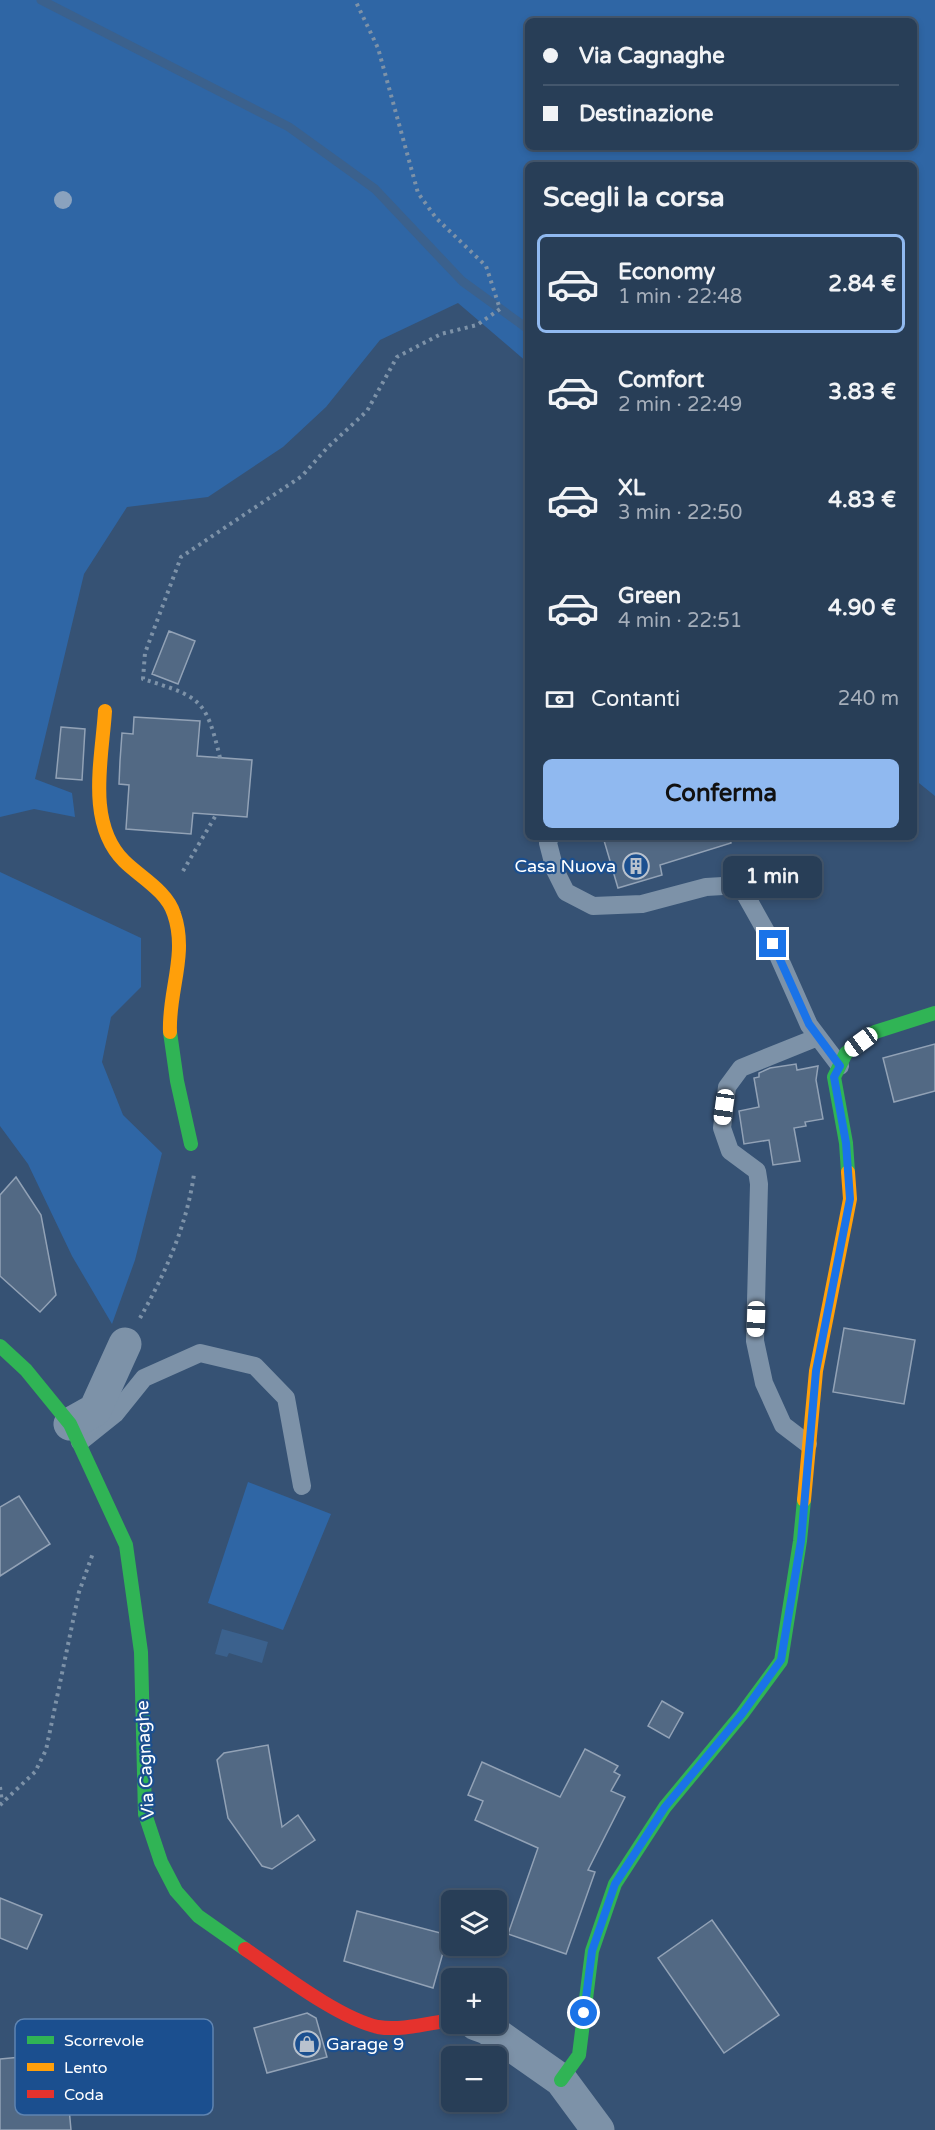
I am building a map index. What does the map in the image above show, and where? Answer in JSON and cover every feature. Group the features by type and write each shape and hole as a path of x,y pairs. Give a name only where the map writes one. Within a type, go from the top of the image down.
{"street":[{"path":"105,711 100,813 109,842 134,871 153,886 174,911 181,943 169,1017 175,1072 191,1144"},
{"path":"561,2080 579,2055 592,1951 615,1884 665,1807 742,1714 781,1660 801,1541 816,1371 850,1199 846,1143 834,1077 846,1053 875,1032 935,1013"},
{"path":"75,1433 95,1410 125,1344"},
{"name":"Via Cagnaghe","path":"0,1346 26,1370 75,1433 126,1545 141,1652 145,1814 150,1837 177,1895 195,1915 211,1927 313,1995 358,2020 379,2027 403,2027 441,2022"},
{"path":"496,2034 561,2080 598,2130"}],"lane":[{"path":"549,840 555,870 566,892 594,906 642,904 706,887 740,885 773,944 809,1024 840,1066"},
{"path":"808,1444 783,1425 764,1383 755,1341 759,1184 757,1171 730,1150 722,1128 727,1087 741,1068 818,1036"},
{"path":"75,1433 115,1414 144,1378 200,1353 255,1366 286,1398 302,1486"}],"path":[{"path":"220,758 212,723 203,705 186,692 143,679 145,653 181,557 302,476 327,448 367,411 397,357 441,334 477,325 500,309 486,266 436,218 418,193 378,48 355,0"},
{"path":"174,911 175,885 216,815"},
{"path":"125,1344 163,1279 191,1194 195,1167 191,1144"},
{"path":"1,1803 35,1772 45,1750 79,1592 92,1554 112,1511"},
{"path":"0,1787 1,1803"}],"shaded area":[{"path":"0,0 935,0 935,796 917,781 917,162 525,162 525,360 458,303 380,340 326,407 283,447 208,497 127,507 84,574 35,779 72,793 75,817 34,809 0,817"},
{"path":"0,872 141,938 141,987 111,1017 102,1062 123,1115 162,1153 135,1260 112,1324 72,1256 28,1164 0,1126"},
{"path":"248,1482 331,1514 283,1630 208,1603"},
{"path":"222,1629 268,1642 262,1663 229,1653 227,1657 215,1654"}],"building":[{"path":"169,631 195,641 178,684 152,674"},
{"path":"134,717 200,721 197,756 252,760 247,817 193,813 191,834 126,829 129,785 119,784 122,733 133,734"},
{"path":"61,727 85,729 82,780 56,778"},
{"name":"Casa Nuova","path":"604,840 730,840 731,843 660,865 662,875 618,888"},
{"path":"935,1044 935,1091 894,1102 883,1058"},
{"path":"796,1064 797,1070 818,1066 816,1080 823,1119 805,1122 806,1126 794,1128 800,1161 773,1165 769,1140 744,1144 739,1111 759,1107 754,1078 759,1077 759,1073 770,1068"},
{"path":"16,1177 41,1215 56,1295 40,1312 0,1276 0,1195"},
{"path":"844,1328 915,1340 904,1404 833,1392"},
{"path":"19,1496 50,1544 0,1576 0,1507"},
{"path":"662,1701 683,1713 669,1738 648,1726"},
{"path":"268,1745 282,1827 298,1815 315,1840 272,1869 262,1866 228,1818 217,1760 224,1753"},
{"path":"585,1749 618,1766 614,1772 620,1775 611,1791 625,1797 588,1870 595,1872 566,1954 508,1934 538,1848 475,1820 483,1801 468,1795 482,1762 560,1797"},
{"path":"0,1898 42,1915 27,1949 0,1938"},
{"path":"357,1911 441,1933 442,1956 433,1988 344,1961"},
{"path":"712,1920 779,2015 724,2053 658,1958"},
{"name":"Garage 9","path":"307,2013 316,2018 327,2057 267,2073 254,2028"},
{"path":"15,2058 15,2115 70,2115 71,2130 0,2130 0,2059"}],"waterway":[{"path":"41,0 289,127 375,189 462,281 525,327"}],"traffic: fast":[{"path":"848,1172 846,1143 834,1077 846,1053 875,1032 935,1013"},
{"path":"170,1032 177,1081 191,1144"},
{"path":"0,1346 26,1370 70,1424 126,1545 141,1652 145,1814 161,1862 176,1891 198,1916 245,1949"},
{"path":"561,2080 579,2055 592,1951 615,1884 665,1807 742,1714 781,1661 800,1541 804,1500"}],"traffic: slow":[{"path":"105,711 99,790 100,809 105,828 112,846 124,861 165,898 174,914 178,929 178,958 170,1032"},
{"path":"804,1500 816,1371 850,1199 848,1172"}],"traffic: jam":[{"path":"245,1949 309,1993 362,2022 378,2027 396,2028 441,2022"}],"place":[{"name":"Casa Nuova","path":"636,866"},
{"name":"Garage 9","path":"307,2044"}],"route":[{"path":"584,2013 592,1951 615,1884 665,1807 742,1714 781,1660 790,1614 801,1541 816,1371 850,1199 846,1143 834,1077 840,1066 809,1024 773,944"}]}
